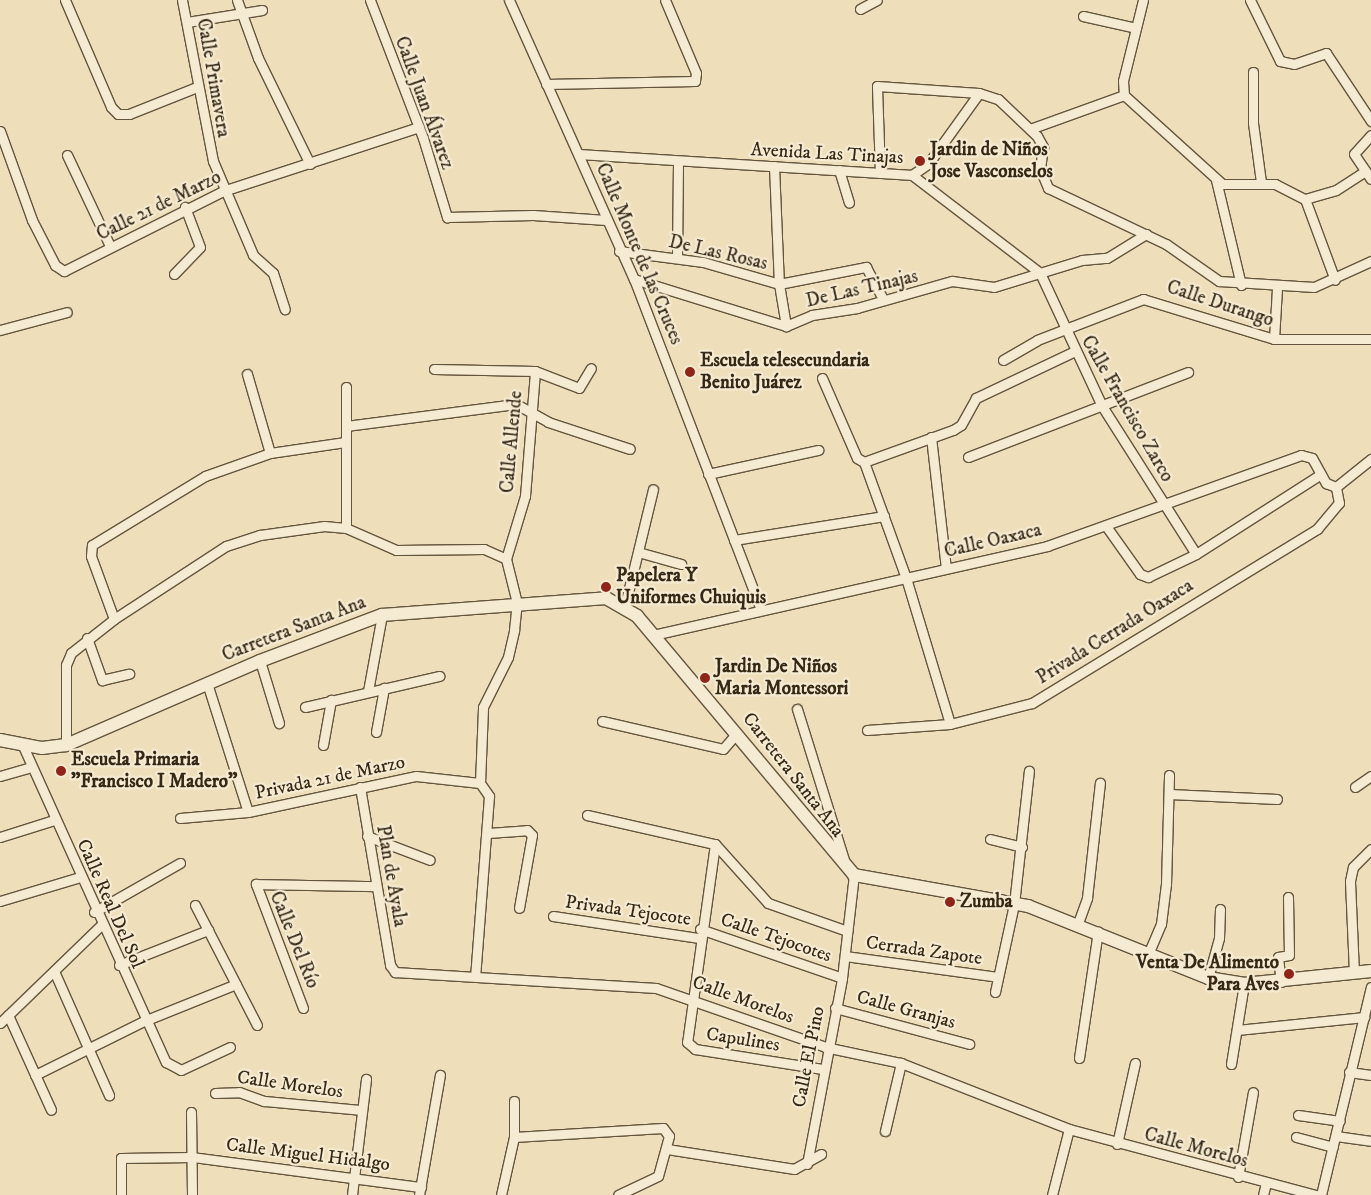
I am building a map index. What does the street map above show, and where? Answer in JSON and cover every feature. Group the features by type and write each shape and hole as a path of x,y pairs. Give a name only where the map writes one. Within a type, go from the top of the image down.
{"main road":[{"name":"Carretera Santa Ana","path":"0,740 23,746 66,745 260,661 382,615 517,603 606,598 625,605 654,635 737,733 850,873"},
{"path":"850,873 1014,904 1078,924 1208,978 1244,984 1281,982 1371,971"}],"street":[{"path":"65,0 110,107 118,114 129,114 197,87"},
{"name":"Calle Primavera","path":"182,0 204,127 223,191 253,254 273,273 285,309"},
{"path":"237,0 239,15 310,164"},
{"name":"Calle Juan Álvarez","path":"370,0 419,127 447,217 533,215 606,220"},
{"name":"Calle Monte de las Cruces","path":"509,0 634,279 760,608"},
{"path":"546,84 695,81 696,72 665,0"},
{"path":"860,9 877,0"},
{"path":"1143,0 1123,81 1124,95 1216,180 1229,186 1261,182 1305,199 1336,190 1365,171"},
{"path":"1250,0 1280,61 1294,64 1326,53 1371,121"},
{"path":"187,22 262,10"},
{"path":"1083,16 1136,28"},
{"path":"1253,72 1253,122 1261,182"},
{"path":"880,173 877,86 979,94 998,99 1030,129 1044,147 1040,169 1048,188 1146,234 1219,281 1277,288 1314,287 1335,280 1371,261"},
{"path":"912,175 928,164 979,94"},
{"path":"1030,129 1124,95"},
{"name":"Calle 21 de Marzo","path":"0,131 32,220 55,265 70,270 110,246 185,207 223,191 419,127"},
{"path":"1371,135 1354,154 1371,179"},
{"name":"Avenida Las Tinajas","path":"579,154 678,163 774,166 912,175 1040,273"},
{"path":"67,155 110,246"},
{"path":"677,258 678,163"},
{"path":"774,166 779,284 786,326"},
{"path":"839,170 849,203"},
{"path":"1216,180 1241,285"},
{"path":"1305,199 1335,280"},
{"path":"174,274 200,247 185,207"},
{"name":"De Las Tinajas","path":"634,279 786,326 812,315 952,281 994,287 1040,273 1107,258 1146,234"},
{"name":"De Las Rosas","path":"620,251 677,258 779,284"},
{"path":"779,284 862,267 874,274 883,299"},
{"name":"Calle Francisco Zarco","path":"1040,273 1074,351 1102,406 1196,554"},
{"path":"1274,339 1277,288"},
{"name":"Calle Durango","path":"1003,360 1143,298 1274,339 1371,340"},
{"path":"0,330 67,312"},
{"path":"864,462 961,425 976,398 1074,351"},
{"path":"434,369 535,371 580,388 591,368"},
{"name":"Calle Allende","path":"506,559 526,496 535,371"},
{"path":"968,457 1188,372"},
{"path":"247,374 270,453"},
{"path":"822,378 857,458 864,462 884,516 906,578 950,724"},
{"path":"346,387 346,528"},
{"path":"346,426 516,404 533,411 548,422 630,449"},
{"path":"931,437 946,568"},
{"path":"114,619 90,550 123,523 205,476 270,453 345,442"},
{"path":"708,474 818,450"},
{"name":"Calle Oaxaca","path":"654,635 760,608 906,578 1047,546 1164,506 1301,455 1312,458 1326,483 1336,487"},
{"path":"1336,487 1371,459"},
{"path":"1106,526 1144,577 1196,554 1322,474"},
{"name":"Privada Cerrada Oaxaca","path":"867,730 950,724 1032,703 1317,529 1339,503 1336,487"},
{"path":"625,605 653,489"},
{"path":"734,540 884,516"},
{"path":"66,745 66,665 87,638 210,554 241,540 298,528 346,528 396,550 484,549 506,559 517,603 510,650 483,708 482,785 488,833 475,976"},
{"path":"638,552 681,564"},
{"path":"368,691 382,615"},
{"path":"87,638 102,680 129,674"},
{"path":"260,661 279,723"},
{"path":"304,707 439,676"},
{"path":"207,683 248,812"},
{"path":"376,732 384,688"},
{"path":"323,745 330,700"},
{"name":"Calle El Pino","path":"797,709 845,852 850,873 842,978 825,1047 807,1164"},
{"path":"602,721 723,749 737,733"},
{"name":"Calle Real Del Sol","path":"23,746 94,912 120,965 144,1021 175,1070 230,1047"},
{"path":"0,776 32,768"},
{"path":"995,992 1014,904 1022,847 1028,771"},
{"name":"Privada 21 de Marzo","path":"180,818 248,812 416,776 482,785"},
{"path":"1149,952 1161,924 1166,884 1169,776"},
{"path":"1355,787 1371,776"},
{"path":"1078,924 1087,898 1100,782"},
{"name":"Plan de Ayala","path":"360,787 375,886 392,970"},
{"path":"1169,794 1277,799"},
{"path":"586,815 715,844 768,903 847,930"},
{"path":"0,837 54,820"},
{"path":"488,833 527,830 532,835 519,908"},
{"path":"367,836 430,860"},
{"path":"990,839 1022,847"},
{"path":"694,997 700,933 715,844"},
{"path":"1354,973 1350,881 1354,866 1371,849"},
{"path":"94,912 180,863"},
{"path":"0,901 80,877"},
{"name":"Calle Del Río","path":"304,1008 256,884 375,886"},
{"path":"1281,982 1278,957 1289,955 1288,897"},
{"path":"195,905 258,1025"},
{"path":"1208,978 1219,938 1220,909"},
{"name":"Privada Tejocote","path":"553,916 700,933"},
{"path":"0,1023 101,925"},
{"path":"120,965 208,930"},
{"path":"1079,1058 1098,932"},
{"name":"Calle Tejocotes","path":"700,933 842,978"},
{"name":"Cerrada Zapote","path":"845,956 998,977"},
{"name":"Calle Morelos","path":"392,970 656,988 694,997 825,1047 901,1063 1069,1129 1238,1177 1316,1195"},
{"path":"54,971 109,1095"},
{"path":"35,1076 88,1047 144,1021 236,984"},
{"path":"1231,1064 1244,984"},
{"path":"1322,1195 1371,987"},
{"name":"Capulines","path":"694,997 689,1045 822,1069"},
{"name":"Calle Granjas","path":"835,1008 969,1044"},
{"path":"8,1015 51,1110"},
{"path":"1237,1030 1364,1017"},
{"path":"1117,1144 1135,1062"},
{"path":"885,1131 901,1063"},
{"path":"1350,1072 1371,1075"},
{"path":"420,1191 440,1075"},
{"path":"352,1195 360,1110 366,1079"},
{"name":"Calle Morelos","path":"215,1093 239,1092 264,1100 360,1110"},
{"path":"1238,1177 1253,1092"},
{"path":"501,1195 514,1136 514,1101"},
{"path":"191,1112 192,1195"},
{"path":"1298,1115 1340,1121"},
{"path":"514,1136 657,1125 669,1136 667,1150 658,1176 618,1195"},
{"path":"1052,1195 1069,1129"},
{"path":"1336,1136 1371,1141"},
{"path":"1296,1137 1333,1147"},
{"path":"667,1150 794,1169 807,1164 821,1154"},
{"name":"Calle Miguel Hidalgo","path":"121,1195 121,1158 192,1156 355,1178 420,1191"},
{"path":"1263,1195 1266,1183"}],"place":[{"name":"Jardin de Niños Jose Vasconselos","path":"920,161"},
{"name":"Escuela telesecundaria Benito Juárez","path":"690,372"},
{"name":"Papelera Y Uniformes Chuiquis","path":"606,587"},
{"name":"Jardin De Niños Maria Montessori","path":"705,678"},
{"name":"Escuela Primaria \"Francisco I Madero\"","path":"61,771"},
{"name":"Zumba","path":"950,902"},
{"name":"Venta De Alimento Para Aves","path":"1289,974"}]}
